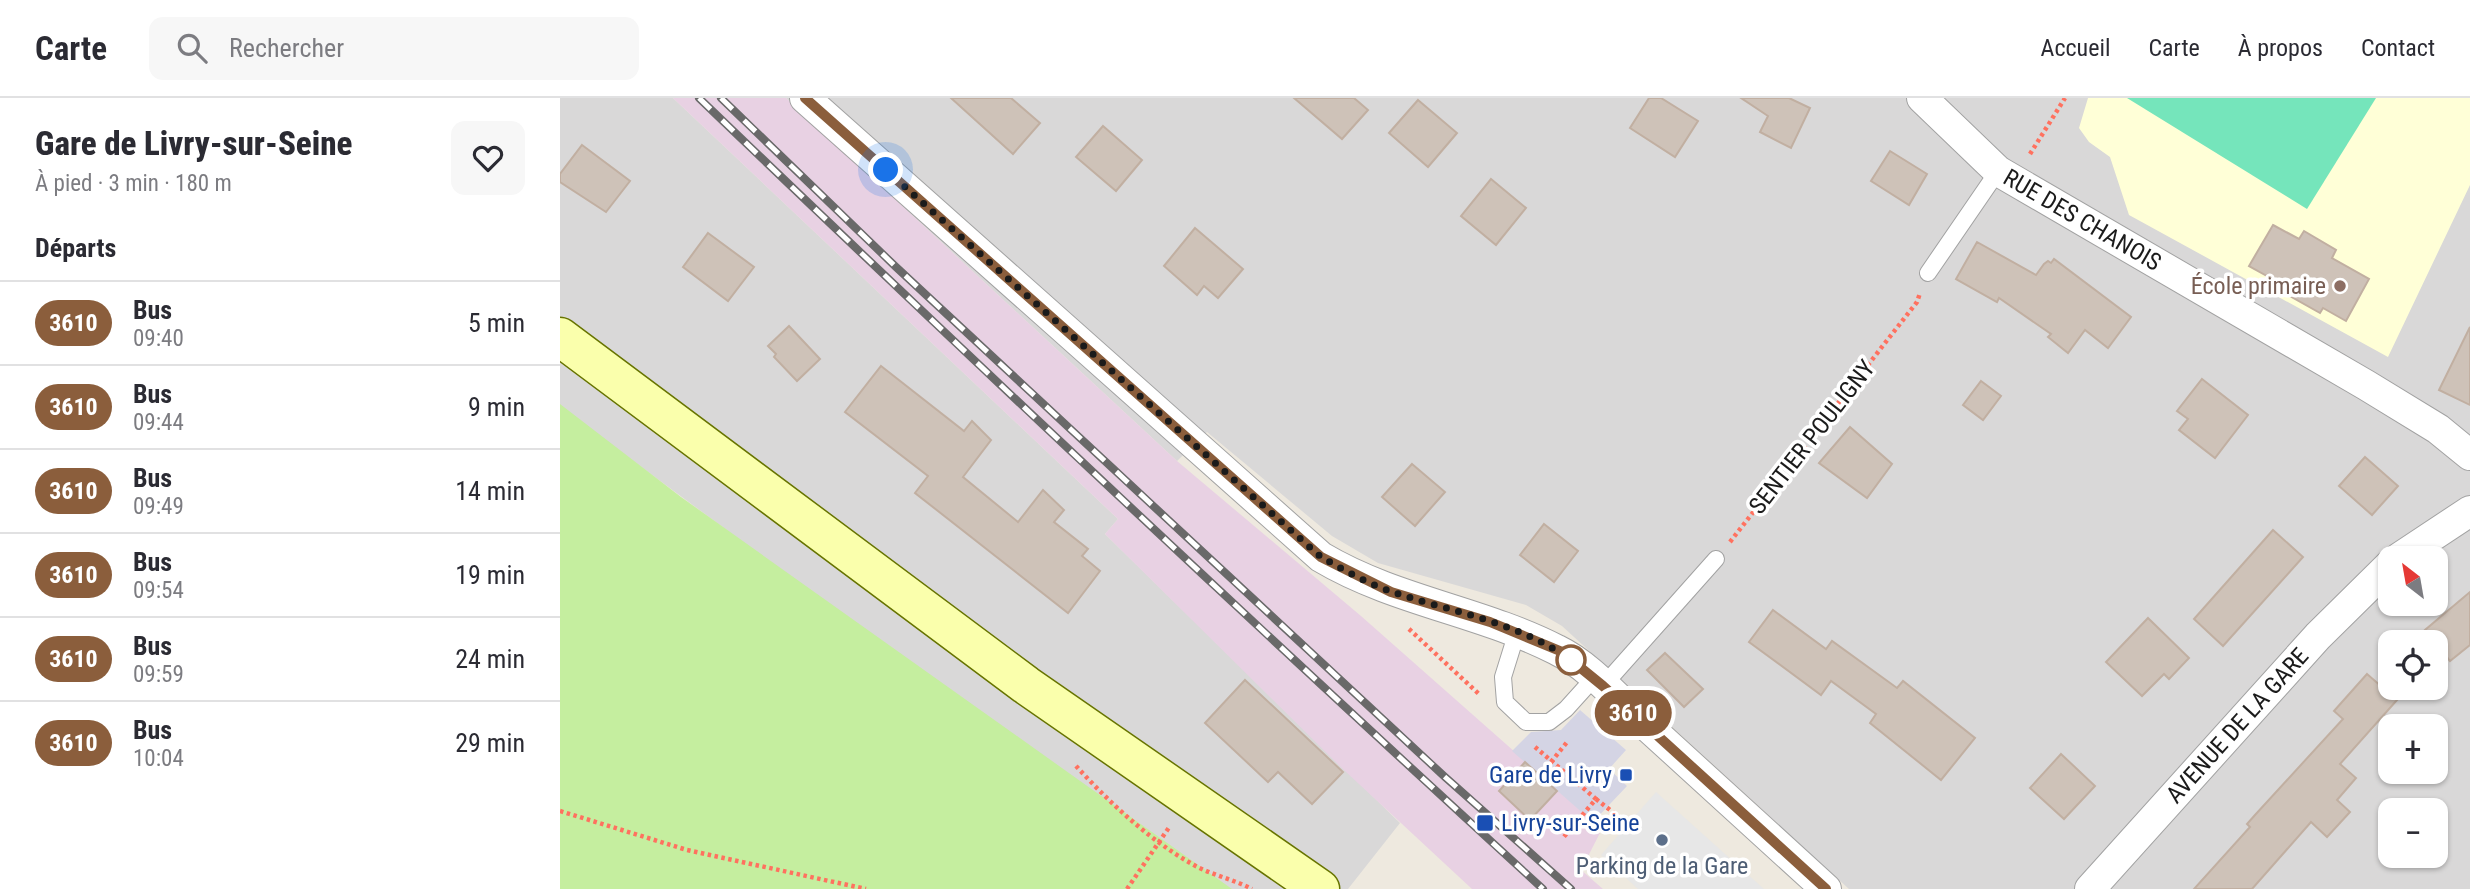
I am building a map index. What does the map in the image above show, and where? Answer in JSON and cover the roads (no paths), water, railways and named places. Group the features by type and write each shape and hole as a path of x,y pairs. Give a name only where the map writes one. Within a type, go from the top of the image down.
{"main road":[{"path":"560,337 1026,685 1188,800 1320,889"}],"street":[{"path":"805,98 1321,557 1391,592 1517,632 1560,651 1599,682 1826,889"},
{"name":"RUE DES CHANOIS","path":"1922,98 2005,176 2366,385 2438,429 2470,455"},
{"path":"2417,546 2470,511"},
{"name":"AVENUE DE LA GARE","path":"2090,889 2318,636 2378,577"}],"lane":[{"path":"1928,273 2005,176"},
{"path":"1517,632 1503,677 1505,702 1526,722 1549,722 1599,682 1716,559"}],"railway":[{"path":"699,98 1119,496 1543,889"},
{"path":"721,98 896,267 1445,777 1571,889"}],"place":[{"name":"École primaire","path":"2340,286"},
{"name":"Gare de Livry","path":"1626,775"},
{"name":"Livry-sur-Seine","path":"1485,823"},
{"name":"Parking de la Gare","path":"1662,840"}]}
